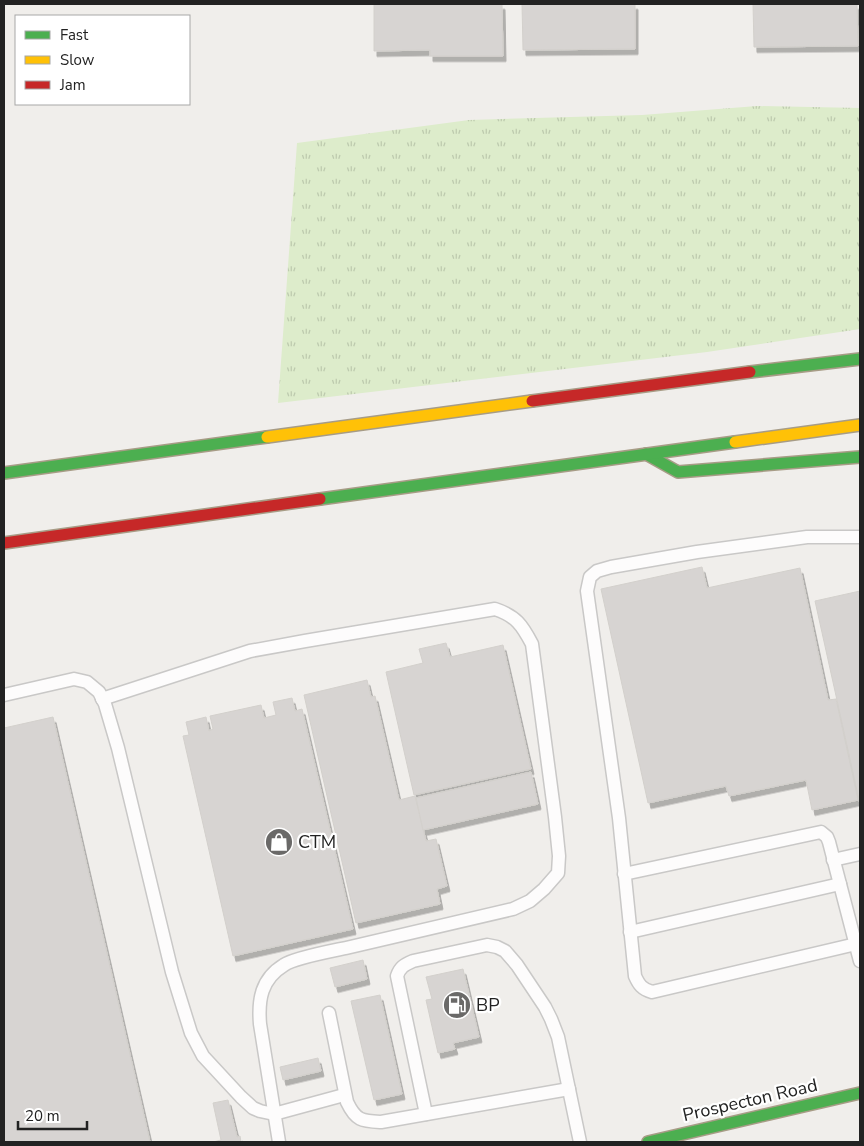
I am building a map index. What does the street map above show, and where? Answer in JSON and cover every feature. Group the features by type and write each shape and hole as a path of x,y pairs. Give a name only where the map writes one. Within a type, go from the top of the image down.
{"main road":[{"path":"4,473 683,380 860,358"},
{"path":"4,543 860,425"},
{"path":"646,454 678,472 860,457"},
{"name":"Prospecton Road","path":"648,1142 860,1093"}],"lane":[{"path":"856,944 652,992 644,990 638,984 635,976 619,818 587,591 590,577 597,571 611,567 697,552 807,537 860,536"},
{"path":"102,699 250,651 305,640 495,609 508,614 518,621 532,644 555,817 559,856 558,873 530,901 513,909 318,954 285,963 275,971 266,981 261,992 258,1007 279,1142"},
{"path":"4,695 74,679 87,682 99,692 118,748 172,972 191,1033 203,1056 253,1108 274,1114 344,1095"},
{"path":"624,874 821,832 827,837 834,860 860,962"},
{"path":"834,860 860,854"},
{"path":"630,932 840,884"},
{"path":"426,1114 397,976 399,970 412,961 487,945 497,947 505,952 517,965 545,1008 558,1037 580,1142"},
{"path":"329,1013 344,1095 352,1113 362,1121 382,1122 569,1089"}],"green space":[{"path":"757,106 860,108 860,329 707,352 278,403 297,143 469,120 642,115"}],"building":[{"path":"374,4 502,4 503,56 430,56 430,50 374,51"},
{"path":"522,4 635,4 635,49 523,50"},
{"path":"753,4 857,4 858,46 754,47"},
{"path":"702,567 707,588 800,568 828,700 836,699 858,800 812,810 806,780 729,796 726,786 648,803 601,589"},
{"path":"860,591 860,804 815,601"},
{"path":"446,643 450,657 503,645 531,769 414,795 386,672 423,663 419,649"},
{"path":"367,680 371,697 375,696 399,800 415,796 426,841 436,839 447,886 437,889 440,904 356,923 304,695"},
{"path":"292,698 295,711 302,709 353,929 233,956 183,736 189,735 186,722 206,717 209,731 213,729 210,716 261,705 264,718 276,715 273,702"},
{"path":"53,717 150,1142 4,1142 4,728"},
{"path":"531,772 538,804 423,830 416,798"},
{"path":"363,960 367,979 335,987 330,968"},
{"path":"463,969 479,1037 453,1043 455,1049 438,1053 426,1000 432,999 426,977"},
{"path":"380,995 402,1094 374,1100 351,1001"},
{"path":"318,1058 321,1071 283,1080 280,1067"},
{"path":"228,1100 237,1137 240,1136 241,1142 213,1142 221,1140 213,1103"}],"traffic: fast":[{"path":"750,372 860,359"},
{"path":"4,473 267,437"},
{"path":"320,499 735,442"},
{"path":"646,454 678,472 860,457"},
{"path":"648,1142 860,1093"}],"traffic: slow":[{"path":"267,437 532,401"},
{"path":"735,442 860,425"}],"traffic: jam":[{"path":"532,401 750,372"},
{"path":"4,543 320,499"}],"place":[{"name":"CTM","path":"279,842"},
{"name":"BP","path":"457,1005"}]}
